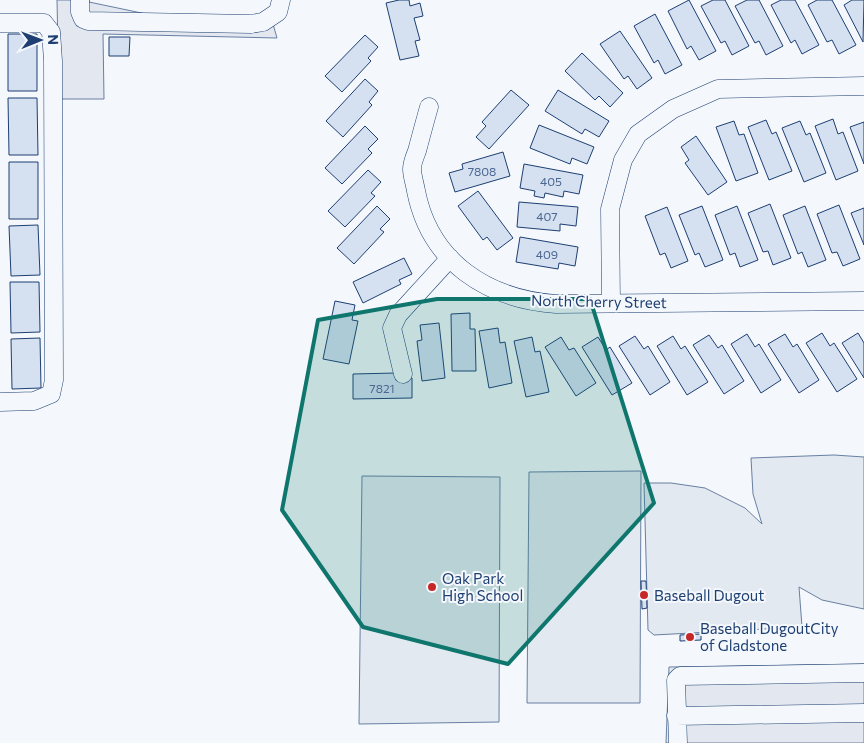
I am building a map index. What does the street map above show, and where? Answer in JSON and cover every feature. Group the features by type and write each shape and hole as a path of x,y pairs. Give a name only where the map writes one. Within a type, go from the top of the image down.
{"street":[{"path":"80,0 80,12 83,19 88,21 250,24 263,22 278,12 281,0"},
{"path":"0,23 44,23 50,32 53,61 54,380 51,394 34,402 0,402"},
{"path":"611,303 610,209 623,160 638,134 673,109 718,88 864,86"},
{"name":"North Cherry Street","path":"429,107 412,168 420,209 431,232 450,258 470,277 506,295 533,302 864,300"},
{"path":"403,374 392,328 398,315 450,258"},
{"path":"678,743 676,680 680,676 864,673"},
{"path":"676,716 864,713"}],"highlighted area":[{"path":"437,299 590,299 654,503 508,664 363,627 282,510 318,320"}],"shaded area":[{"path":"57,0 89,0 89,2 151,15 271,17 277,38 103,34 104,99 59,99"},
{"path":"834,455 864,457 864,609 822,600 799,587 802,627 654,635 648,630 644,483 671,483 705,488 745,508 762,524 753,494 751,458"},
{"path":"641,471 640,703 527,703 529,472"},
{"path":"362,476 500,477 499,722 359,724"},
{"path":"864,664 864,743 666,743 669,667"}],"building":[{"path":"409,0 410,6 420,3 423,16 414,18 420,40 415,41 419,56 400,60 386,3"},
{"path":"689,0 716,51 699,60 691,46 687,49 668,11"},
{"path":"713,0 725,0 749,46 732,55 725,41 721,43 701,6"},
{"path":"747,0 759,0 783,46 766,55 759,41 755,43 735,6"},
{"path":"781,0 795,0 819,45 802,54 795,40 791,43 771,5"},
{"path":"817,0 832,0 856,45 839,54 832,40 827,42 808,5"},
{"path":"852,0 864,0 863,42 844,5"},
{"path":"655,14 682,65 665,74 658,60 654,63 634,26"},
{"path":"620,31 652,78 637,89 628,76 624,79 600,44"},
{"path":"8,34 37,34 37,91 8,91"},
{"path":"365,35 378,47 368,58 371,61 342,92 325,76"},
{"path":"109,37 130,37 129,56 109,56"},
{"path":"582,53 623,93 610,107 599,96 595,100 565,71"},
{"path":"365,79 378,91 369,102 372,105 343,137 326,121"},
{"path":"511,90 529,105 489,149 476,137 486,126 482,122"},
{"path":"558,90 609,121 599,137 585,129 582,134 545,111"},
{"path":"8,98 37,98 38,155 9,155"},
{"path":"833,119 838,134 843,132 858,171 836,180 815,126"},
{"path":"766,120 772,134 776,132 792,171 769,180 748,127"},
{"path":"734,121 739,135 744,134 758,173 736,181 716,127"},
{"path":"800,121 806,135 810,133 826,173 804,182 782,128"},
{"path":"864,122 864,164 850,127"},
{"path":"539,125 594,147 587,164 572,158 570,164 530,148"},
{"path":"365,126 378,139 368,149 372,153 342,184 325,168"},
{"path":"696,136 727,182 708,195 685,163 689,160 681,147"},
{"path":"503,152 510,176 455,192 449,173 463,169 462,164"},
{"path":"9,162 38,162 38,219 9,219"},
{"path":"524,164 583,175 579,194 564,191 563,197 545,193 544,198 534,196 535,191 520,188"},
{"path":"368,170 381,182 371,193 375,196 345,227 328,211"},
{"path":"478,191 513,238 497,250 487,237 483,240 458,206"},
{"path":"519,202 578,207 576,226 560,224 560,231 517,227"},
{"path":"770,204 791,258 773,265 768,251 763,252 748,213"},
{"path":"839,205 860,259 843,266 837,252 832,253 817,214"},
{"path":"377,206 390,219 380,229 384,232 354,264 337,248"},
{"path":"702,206 723,260 705,267 699,253 695,255 679,215"},
{"path":"737,206 758,260 740,267 735,253 730,255 715,215"},
{"path":"805,206 826,260 808,267 802,252 798,254 783,215"},
{"path":"667,207 688,261 671,268 665,253 660,255 645,216"},
{"path":"864,208 864,245 851,213"},
{"path":"38,225 40,275 11,276 9,226"},
{"path":"520,237 578,247 575,266 559,263 558,269 516,262"},
{"path":"404,258 412,274 399,280 401,284 363,303 353,282"},
{"path":"10,282 39,282 40,332 11,333"},
{"path":"335,301 355,305 352,320 358,321 349,364 323,359"},
{"path":"470,313 470,329 475,329 476,371 452,371 451,314"},
{"path":"439,323 445,378 422,381 417,341 422,340 420,325"},
{"path":"498,328 500,343 505,342 512,383 489,388 479,331"},
{"path":"822,333 830,346 834,343 857,379 837,392 806,343"},
{"path":"858,333 864,343 864,378 842,343"},
{"path":"747,334 755,347 759,344 781,380 761,393 731,344"},
{"path":"785,334 793,347 797,344 819,380 799,393 768,344"},
{"path":"709,335 718,348 722,345 744,381 724,394 693,345"},
{"path":"635,336 644,349 648,346 670,382 650,395 619,346"},
{"path":"673,336 681,349 685,346 708,382 687,395 657,346"},
{"path":"532,337 535,352 540,351 549,392 526,397 514,341"},
{"path":"561,337 569,350 574,348 596,383 576,396 545,347"},
{"path":"598,337 606,350 610,347 632,383 612,395 582,347"},
{"path":"40,338 41,388 12,389 11,339"},
{"path":"396,373 396,378 412,378 412,398 353,399 353,374"},
{"name":"Baseball Dugout","path":"641,581 646,581 647,608 642,609"},
{"name":"Baseball DugoutCity of Gladstone","path":"701,634 701,640 680,641 680,635"}],"place":[{"name":"Oak Park High School","path":"432,587"},
{"name":"Baseball Dugout","path":"644,595"},
{"name":"Baseball DugoutCity of Gladstone","path":"690,637"}]}
